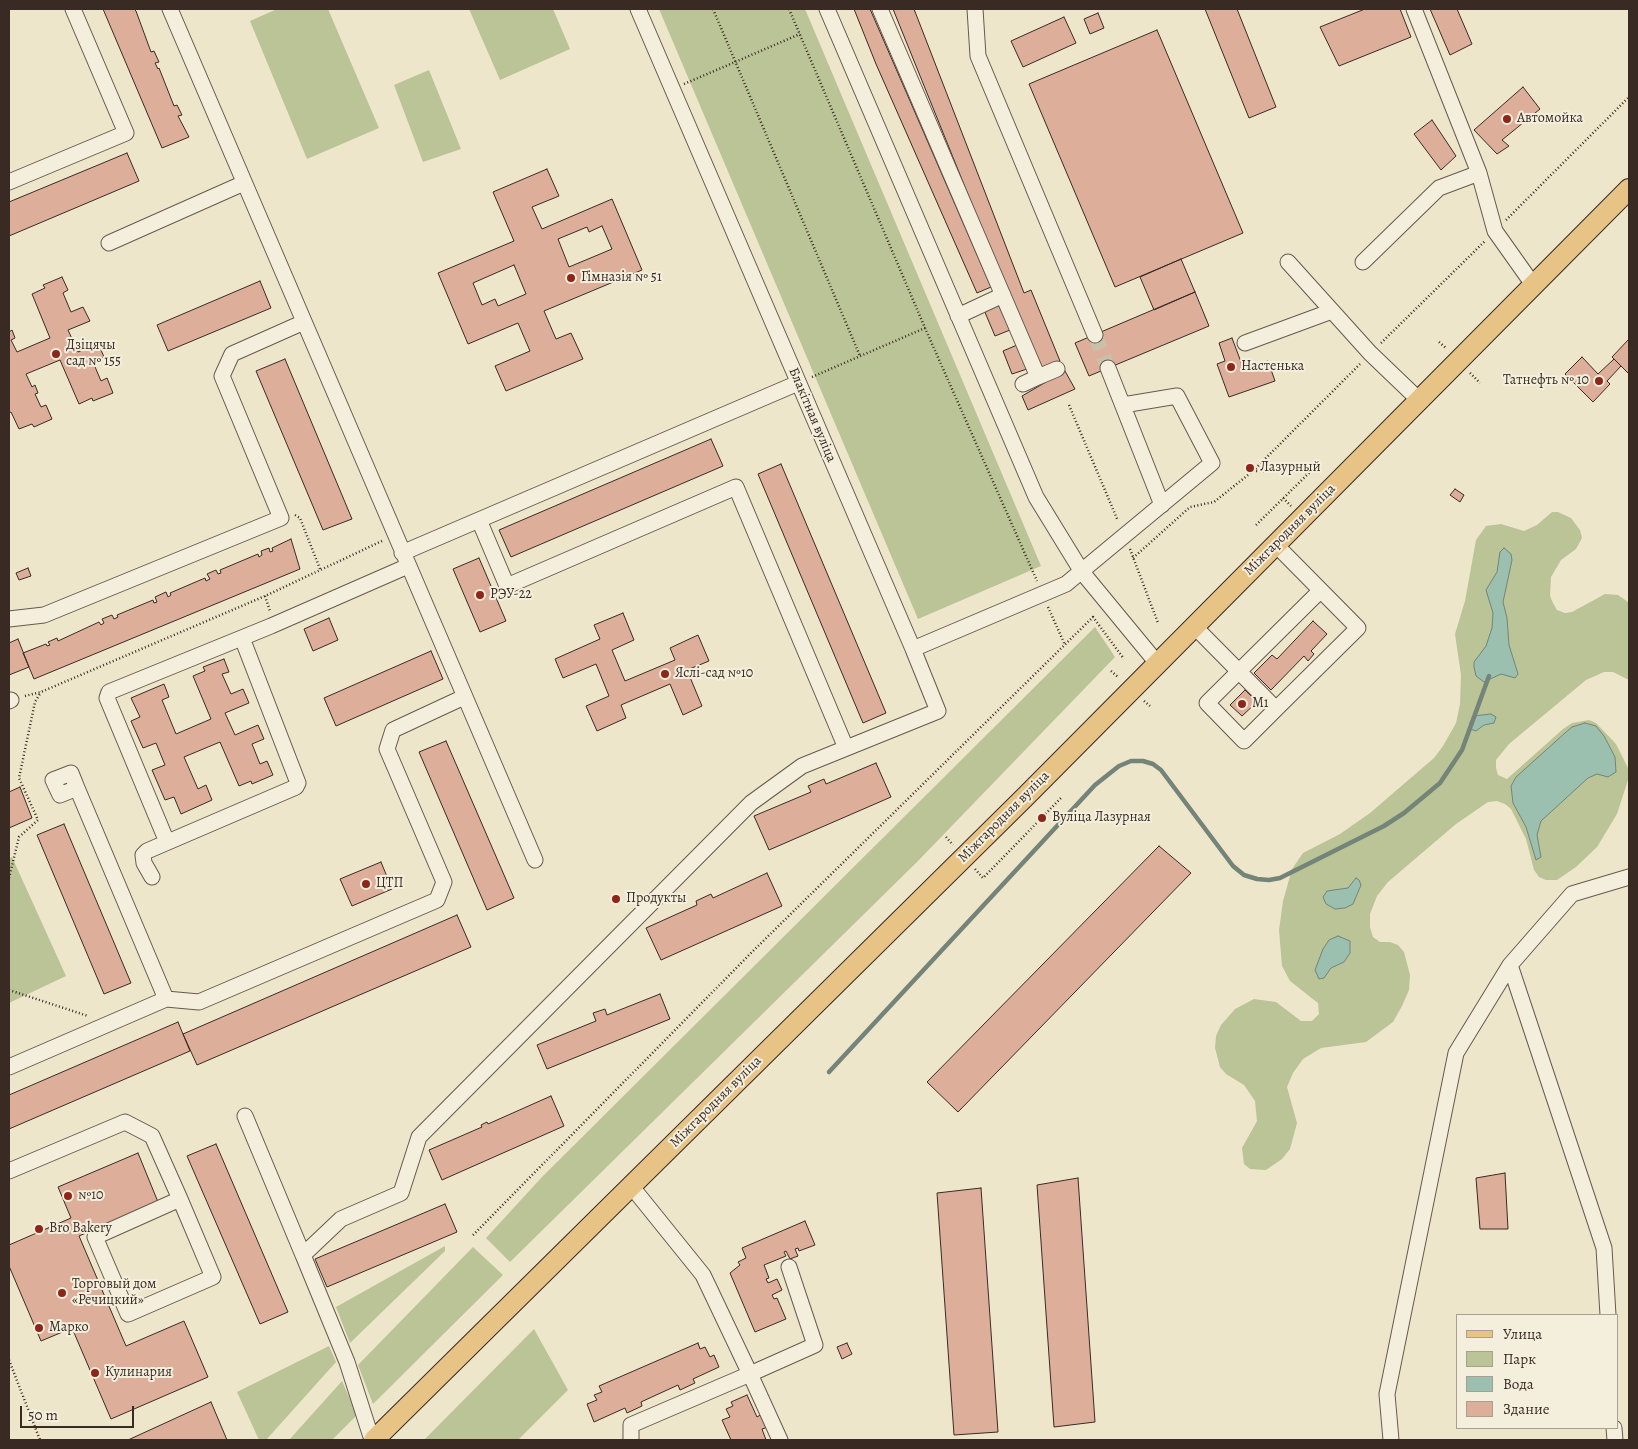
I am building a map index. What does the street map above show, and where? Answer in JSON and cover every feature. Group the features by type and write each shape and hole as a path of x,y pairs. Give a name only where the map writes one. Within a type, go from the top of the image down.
{"main road":[{"name":"Міжгародняя вуліца","path":"373,1440 632,1187 1024,798 1629,189"}],"street":[{"path":"9,182 126,133 73,9"},
{"path":"170,9 535,860"},
{"name":"Блакітная вуліца","path":"638,9 914,649 938,711 846,748"},
{"path":"827,9 1036,497 1082,572 1156,663"},
{"path":"880,9 897,54 1038,377"},
{"path":"975,9 978,56 1095,335"},
{"path":"1414,9 1479,173 1495,231 1534,286"},
{"path":"1363,262 1439,188 1479,173"},
{"path":"109,243 244,183"},
{"path":"1288,262 1370,353 1419,400"},
{"path":"958,316 1003,295"},
{"path":"1245,343 1332,311"},
{"path":"9,619 44,615 281,518 222,376 232,354 304,322"},
{"path":"1023,384 1057,368"},
{"path":"1108,368 1162,505"},
{"path":"167,842 106,698 112,689 242,638 405,559 479,520 798,383"},
{"path":"914,649 1066,584 1212,463 1177,396 1123,405"},
{"path":"304,1255 341,1218 401,1193 419,1137 750,803 802,766 846,748 736,487 507,586 479,520"},
{"path":"1276,545 1358,628 1244,740 1207,703 1320,591"},
{"path":"1195,627 1276,709"},
{"path":"152,877 144,863 143,855 167,842 296,787 298,783 242,638"},
{"path":"9,1067 166,999 199,1002 437,900 444,882 387,749 393,730 464,697"},
{"path":"77,788 166,999"},
{"path":"1391,1440 1388,1394 1456,1053 1510,965 1572,894 1629,877"},
{"path":"1510,965 1604,1248 1608,1314"},
{"path":"245,1116 347,1362 373,1440"},
{"path":"9,1171 125,1122 152,1136 180,1199 213,1277 128,1314 96,1237 180,1199"},
{"path":"632,1187 703,1275 780,1440"},
{"path":"631,1440 631,1425 815,1346 789,1267"}],"path":[{"path":"713,9 860,356"},
{"path":"789,9 925,328 1042,594 1066,644"},
{"path":"672,89 800,34"},
{"path":"1133,558 1190,507 1214,502 1253,471 1629,97"},
{"path":"798,383 925,328"},
{"path":"1440,342 1447,349"},
{"path":"1470,373 1480,383"},
{"path":"1069,405 1125,536 1158,623"},
{"path":"1253,471 1310,472 1256,525"},
{"path":"281,518 292,514 300,518 320,569"},
{"path":"9,878 19,837 38,820 19,778 35,702 41,692 265,596 395,535"},
{"path":"473,1234 750,954 1093,617 1124,658"},
{"path":"1111,671 1118,677"},
{"path":"1142,699 1150,706"},
{"path":"974,868 983,878 1062,797"},
{"path":"946,838 953,845"},
{"path":"9,990 110,1023"},
{"path":"9,1360 40,1440"}],"green space":[{"path":"277,9 328,9 379,128 307,159 250,21"},
{"path":"469,9 553,9 570,49 500,80"},
{"path":"659,9 805,9 1041,566 918,619"},
{"path":"429,70 461,149 423,162 394,85"},
{"path":"1552,512 1558,512 1571,518 1580,530 1582,538 1576,549 1561,560 1551,577 1550,596 1553,603 1557,610 1565,613 1572,612 1605,594 1618,595 1628,602 1629,680 1613,672 1604,672 1586,680 1509,744 1496,760 1496,768 1498,775 1507,779 1563,729 1572,723 1589,720 1596,723 1616,744 1628,768 1628,780 1617,814 1597,847 1576,867 1557,880 1546,880 1539,877 1534,870 1526,839 1511,809 1497,801 1488,802 1456,824 1388,882 1377,896 1370,914 1370,927 1373,937 1380,942 1390,942 1398,945 1404,952 1410,975 1409,990 1402,1006 1393,1022 1366,1042 1321,1048 1303,1059 1293,1073 1287,1087 1297,1123 1290,1149 1282,1159 1266,1170 1250,1169 1244,1164 1242,1148 1257,1121 1255,1101 1244,1085 1226,1074 1220,1067 1215,1048 1216,1036 1221,1025 1235,1009 1254,999 1276,1002 1301,1021 1312,1021 1319,1014 1318,1003 1290,981 1282,966 1279,930 1283,901 1292,869 1303,853 1340,834 1370,813 1434,758 1443,746 1456,723 1460,704 1461,675 1455,634 1465,601 1476,540 1486,526 1501,524 1524,531 1537,525"},
{"path":"1095,627 1115,657 917,862 510,1262 486,1238 542,1177"},
{"path":"12,857 66,976 9,1003 9,859"},
{"path":"445,1246 445,1251 350,1343 336,1307"},
{"path":"473,1247 503,1275 373,1404 358,1365"},
{"path":"534,1329 568,1390 518,1440 424,1440"},
{"path":"329,1346 336,1362 266,1440 259,1440 237,1392"},
{"path":"342,1381 357,1415 332,1440 289,1440"}],"water":[{"path":"1504,548 1511,554 1512,560 1503,602 1507,618 1509,645 1518,674 1515,678 1501,674 1484,682 1476,676 1474,662 1486,646 1492,628 1493,613 1486,590 1497,572 1500,552"},
{"path":"1491,714 1496,717 1494,723 1484,725 1476,731 1470,729 1473,716"},
{"path":"1585,723 1596,726 1604,736 1615,757 1616,772 1608,777 1597,774 1588,778 1541,821 1537,835 1541,857 1536,860 1526,827 1513,803 1511,786 1516,777 1572,727"},
{"path":"1356,878 1361,885 1353,904 1345,908 1335,909 1326,904 1323,897 1327,891 1348,888"},
{"path":"1338,936 1350,941 1350,953 1344,962 1331,968 1324,978 1319,979 1315,970 1323,949 1329,940"}],"building":[{"path":"103,9 134,9 136,11 151,52 154,51 159,62 155,63 159,68 174,106 177,105 182,115 178,116 189,137 162,148"},
{"path":"854,9 870,9 991,287 977,293 876,64"},
{"path":"893,9 914,9 1024,293 1031,290 1060,361 1039,370"},
{"path":"1205,9 1237,9 1276,107 1249,118"},
{"path":"1365,9 1400,9 1411,37 1339,66 1320,27"},
{"path":"1430,9 1457,9 1472,44 1450,55"},
{"path":"1098,13 1104,28 1090,34 1084,19"},
{"path":"1064,17 1076,43 1023,67 1011,41"},
{"path":"1157,30 1243,233 1115,287 1029,84"},
{"name":"Автомойка","path":"1523,87 1540,109 1502,140 1509,146 1497,154 1474,130"},
{"path":"1432,120 1456,156 1441,170 1414,134"},
{"path":"127,153 139,181 9,236 9,202"},
{"name":"Гімназія № 51","path":"547,169 559,196 532,207 542,229 612,199 642,270 544,311 556,339 571,333 583,359 506,391 495,366 530,351 518,323 468,344 438,273 514,241 493,192","holes":["602,226 612,249 569,267 558,239 587,227 589,232","514,265 526,294 498,306 495,299 482,305 473,283"]},
{"path":"1181,259 1195,292 1154,310 1140,277"},
{"name":"Дзіцячы сад № 155","path":"62,277 68,290 63,293 71,312 83,307 90,321 68,330 78,352 98,343 104,357 93,362 101,381 107,378 113,393 93,401 92,398 79,404 60,360 26,374 32,387 35,385 38,393 35,394 41,407 46,405 52,419 34,427 32,424 19,429 11,412 9,413 9,332 12,330 15,338 11,340 17,352 50,338 32,294 45,288 43,285"},
{"path":"260,281 271,308 168,351 157,325"},
{"path":"1195,292 1209,326 1089,376 1075,343"},
{"path":"998,304 1010,330 995,336 984,310"},
{"name":"Настенька","path":"1232,338 1244,370 1268,361 1275,381 1229,397 1217,364 1225,361 1219,343"},
{"path":"1629,339 1629,374 1612,357"},
{"path":"1017,345 1027,369 1012,374 1003,351"},
{"path":"1582,357 1598,374 1614,359 1621,366 1607,381 1610,384 1593,402 1565,374"},
{"path":"285,359 352,519 323,530 256,371"},
{"path":"1065,371 1075,389 1028,410 1022,396"},
{"path":"711,439 723,466 511,557 499,530"},
{"path":"781,464 886,713 863,723 758,474"},
{"path":"1455,489 1464,495 1460,502 1450,495"},
{"path":"291,539 300,569 34,679 23,653 46,644 47,646 50,645 48,642 57,638 58,641 99,622 101,625 104,623 102,619 112,615 114,619 118,617 117,615 153,600 154,603 157,602 155,597 166,592 168,597 171,595 170,593 205,578 206,581 210,579 207,574 216,570 218,574 221,573 220,570 258,554 259,557 262,555 261,551 269,548 270,552 273,551 272,548"},
{"name":"РЭУ-22","path":"479,558 506,621 480,632 453,569"},
{"path":"28,568 31,576 19,580 16,573"},
{"name":"Яслі-сад №10","path":"623,613 634,640 612,650 625,681 675,660 670,648 698,635 709,661 687,670 702,706 683,715 670,684 621,705 626,718 597,731 586,706 609,696 596,664 563,678 555,659 600,639 594,625"},
{"path":"329,618 338,640 313,651 304,629"},
{"path":"1313,621 1327,634 1311,651 1314,654 1308,661 1304,656 1271,690 1254,673 1272,655 1277,659"},
{"path":"18,639 29,667 9,675 9,643"},
{"path":"431,651 443,679 336,726 324,698"},
{"path":"224,659 229,672 222,674 231,694 243,689 249,703 225,713 235,735 258,725 264,739 252,744 260,764 267,761 273,775 252,784 251,781 239,786 220,742 184,757 198,789 206,785 212,800 181,814 174,797 165,800 152,770 165,765 156,743 143,748 131,721 140,717 131,698 164,684 169,697 162,700 176,734 211,719 193,676 205,671 203,667"},
{"path":"1245,690 1257,702 1242,716 1230,705"},
{"path":"446,741 514,898 487,910 419,752"},
{"path":"876,763 891,797 769,850 754,816 811,792 808,786 824,779 826,784"},
{"path":"20,787 32,818 9,828 9,792"},
{"path":"64,824 131,983 104,994 37,835"},
{"path":"1159,846 1191,873 958,1112 927,1082"},
{"name":"ЦТП","path":"381,862 392,889 352,906 340,879"},
{"path":"767,873 782,906 661,960 646,928 697,905 696,901 711,894 713,898"},
{"path":"457,915 471,947 197,1065 183,1034"},
{"path":"660,994 670,1019 547,1069 537,1045 596,1021 593,1013 605,1009 607,1015"},
{"path":"178,1022 190,1051 9,1129 9,1095"},
{"path":"551,1096 564,1126 442,1180 429,1150 482,1127 481,1125 487,1122 488,1124"},
{"path":"216,1144 288,1312 260,1324 187,1156"},
{"name":"Торговый дом «Речицкий»","path":"138,1153 158,1202 79,1236 126,1346 184,1321 208,1377 111,1419 72,1328 41,1341 9,1266 9,1245 71,1218 58,1187"},
{"path":"1505,1173 1508,1229 1480,1229 1476,1178"},
{"path":"1078,1178 1095,1422 1054,1427 1037,1185"},
{"path":"981,1188 998,1432 954,1435 937,1193"},
{"path":"445,1204 457,1232 327,1287 315,1259"},
{"path":"805,1221 815,1245 799,1251 798,1248 795,1249 798,1256 790,1259 786,1251 784,1252 786,1256 764,1265 769,1278 766,1279 768,1283 777,1279 782,1290 772,1295 774,1299 777,1298 786,1319 755,1332 730,1273 740,1265 738,1262 746,1258 742,1248"},
{"path":"698,1343 700,1349 705,1347 710,1357 714,1355 719,1367 693,1379 695,1383 680,1390 678,1385 641,1402 642,1406 627,1413 625,1408 594,1422 587,1404 597,1400 594,1395 602,1392 599,1386"},
{"path":"847,1343 852,1354 842,1359 837,1347"},
{"path":"747,1395 757,1417 762,1414 768,1427 762,1429 766,1440 731,1440 722,1420 730,1417 726,1409 733,1406 731,1402"},
{"path":"211,1402 227,1440 128,1440"}],"waterway":[{"path":"829,1072 1095,785 1119,766 1131,761 1143,761 1153,764 1161,770 1233,866 1244,875 1257,879 1269,880 1280,878 1384,826 1404,813 1440,783 1462,750 1489,676"}],"tunnel":[{"path":"1095,335 1108,368"}],"place":[{"name":"Автомойка","path":"1507,119"},
{"name":"Гімназія № 51","path":"571,278"},
{"name":"Дзіцячы сад № 155","path":"56,354"},
{"name":"Настенька","path":"1231,367"},
{"name":"Татнефть № 10","path":"1599,381"},
{"name":"Лазурный","path":"1250,468"},
{"name":"РЭУ-22","path":"480,595"},
{"name":"Яслі-сад №10","path":"665,674"},
{"name":"М1","path":"1242,704"},
{"name":"Вуліца Лазурная","path":"1042,818"},
{"name":"ЦТП","path":"366,884"},
{"name":"Продукты","path":"616,899"},
{"name":"№10","path":"68,1196"},
{"name":"Bro Bakery","path":"39,1229"},
{"name":"Торговый дом «Речицкий»","path":"62,1293"},
{"name":"Марко","path":"39,1328"},
{"name":"Кулинария","path":"95,1373"}]}
